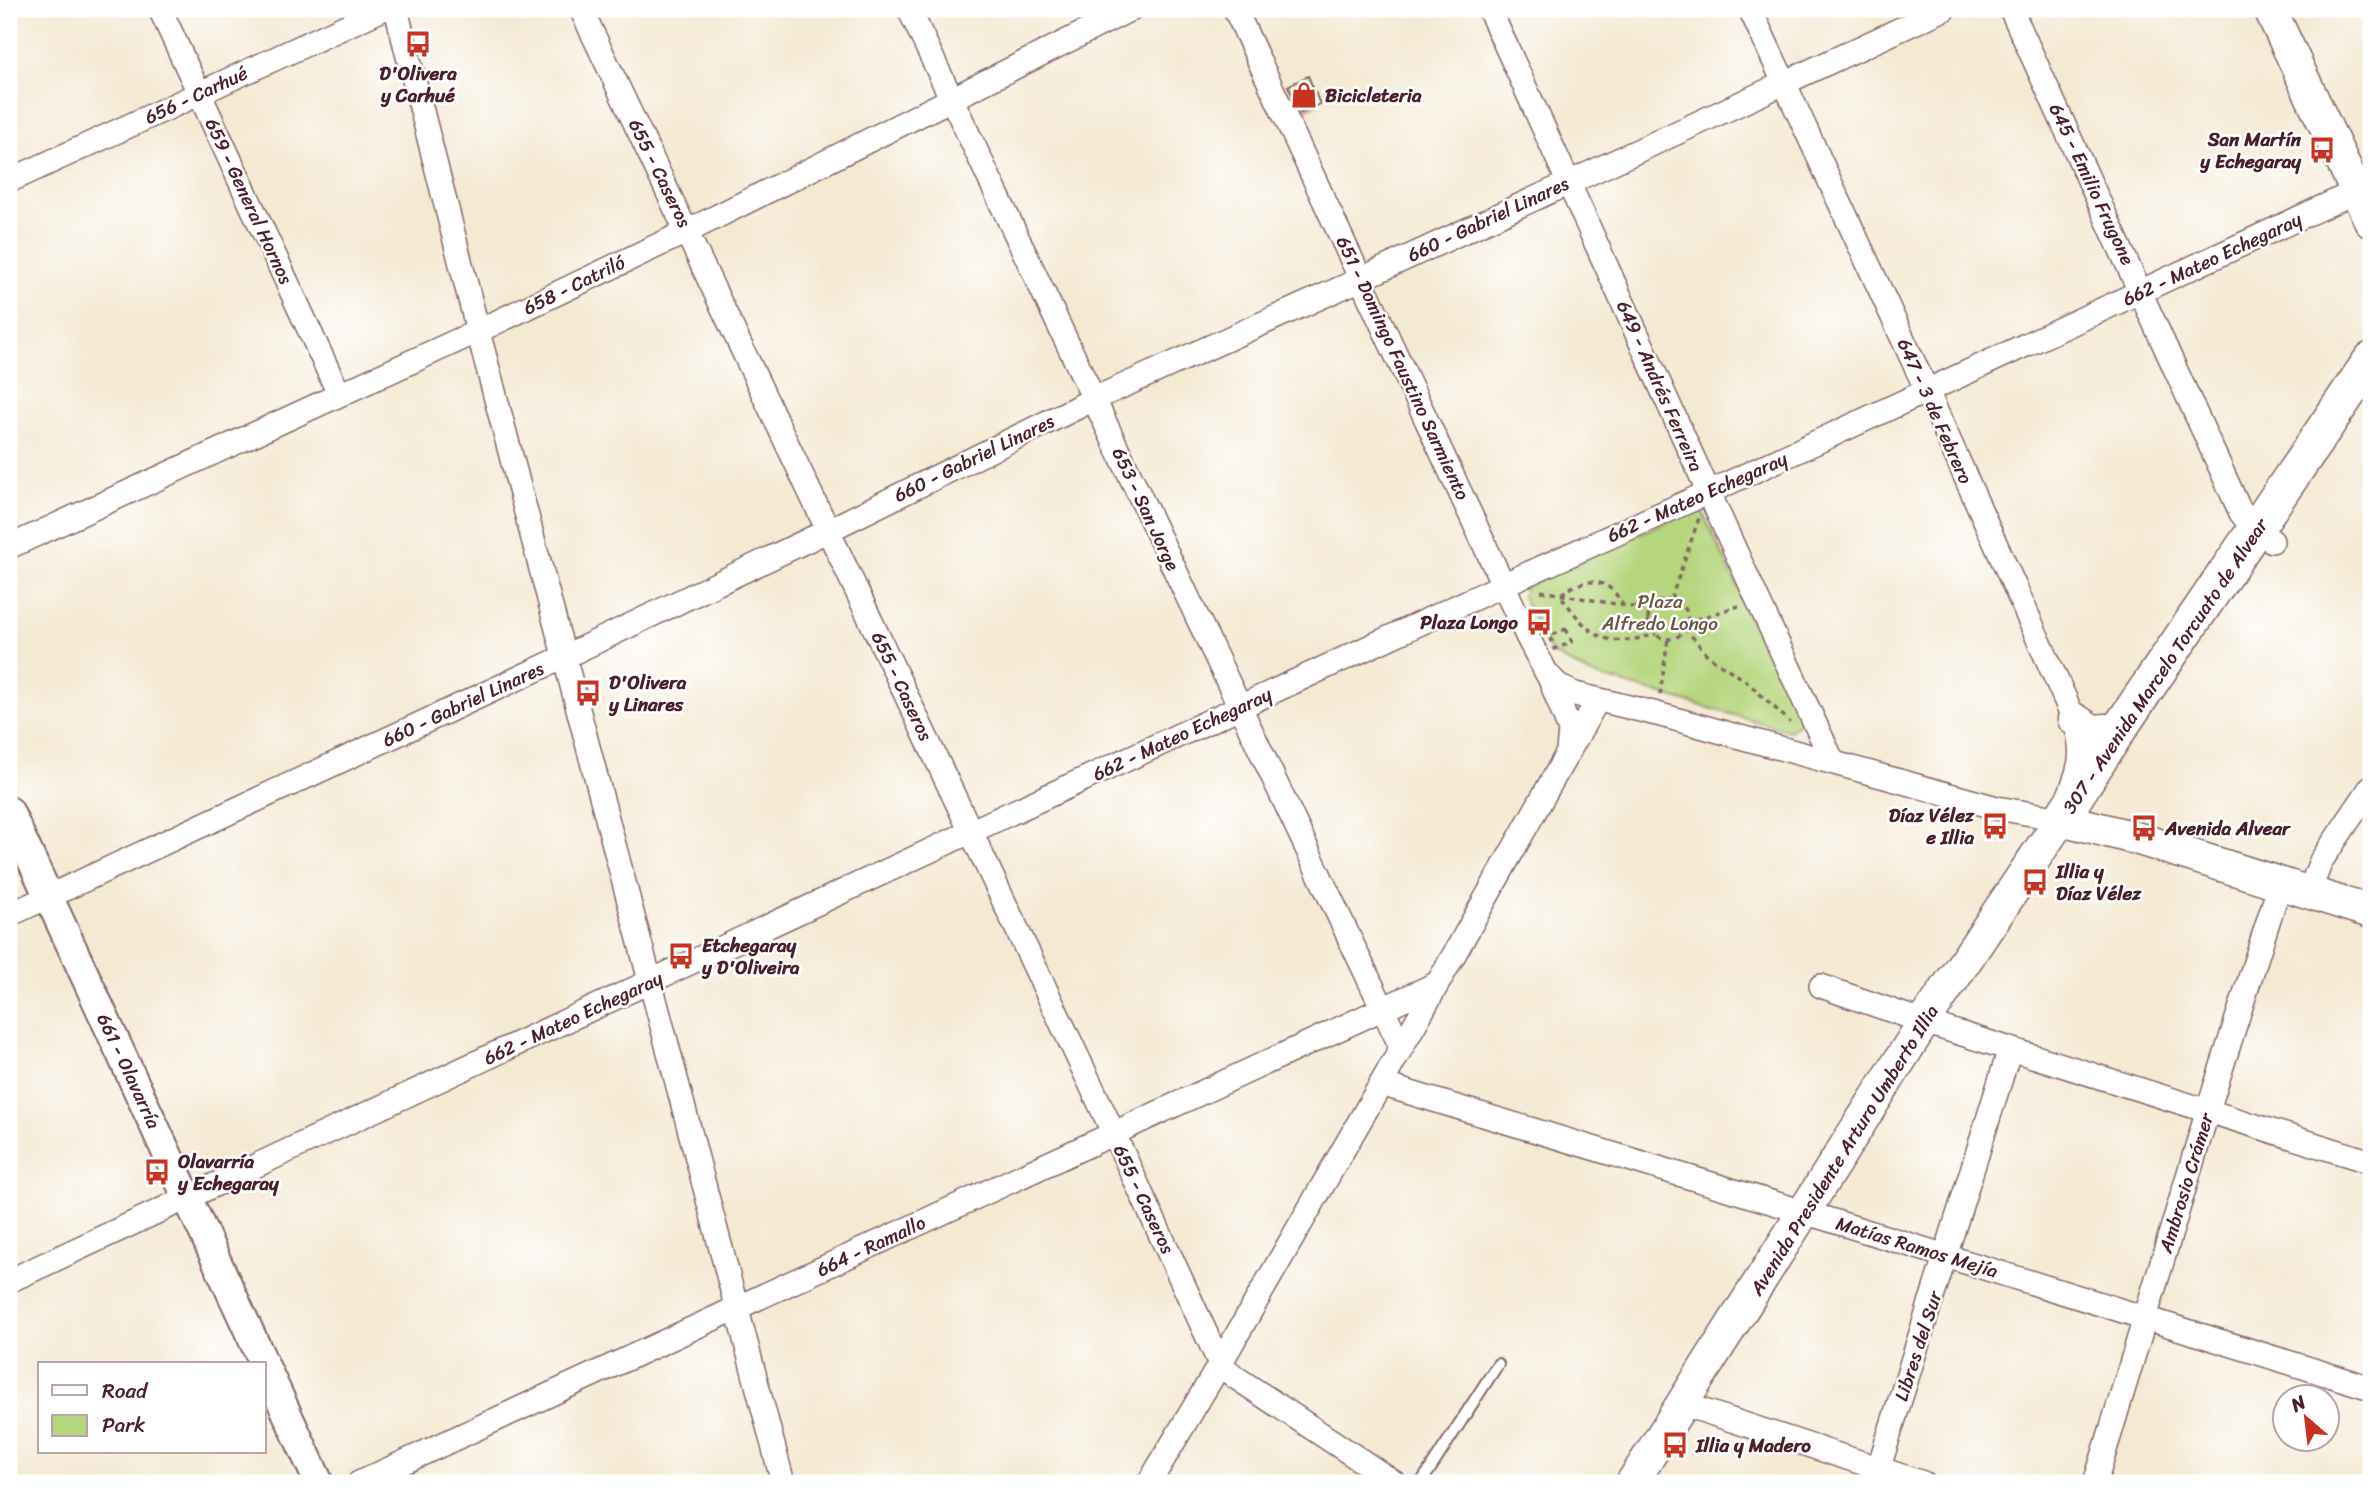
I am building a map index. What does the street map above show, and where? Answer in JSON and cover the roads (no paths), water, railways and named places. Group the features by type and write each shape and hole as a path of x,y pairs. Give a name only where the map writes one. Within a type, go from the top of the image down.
{"main road":[{"path":"2270,9 2361,189 2371,222"},
{"name":"307 - Avenida Marcelo Torcuato de Alvear","path":"2061,820 2088,799 2113,768 2264,535 2371,360"},
{"name":"307 - Avenida Marcelo Torcuato de Alvear","path":"2061,820 2119,729 2264,535 2371,399"},
{"path":"2074,719 2093,731 2119,729"},
{"path":"2061,820 2138,839 2371,912"},
{"name":"Avenida Presidente Arturo Umberto Illia","path":"1632,1483 1924,1022 2061,820"}],"street":[{"name":"659 - General Hornos","path":"160,9 339,394"},
{"name":"656 - Carhué","path":"9,181 383,9"},
{"path":"396,9 478,331 783,1483"},
{"name":"655 - Caseros","path":"582,9 1220,1364"},
{"name":"653 - San Jorge","path":"909,9 1384,1009"},
{"name":"658 - Catriló","path":"9,547 688,231 1131,9"},
{"name":"651 - Domingo Faustino Sarmiento","path":"1235,9 1547,674 1570,730 1568,751"},
{"name":"649 - Andrés Ferreira","path":"1489,9 1707,493 1833,762"},
{"name":"647 - 3 de Febrero","path":"1750,9 1927,391 2074,719 2082,761 2061,820"},
{"name":"660 - Gabriel Linares","path":"9,915 565,656 1094,399 1361,279 1944,9"},
{"name":"645 - Emilio Frugone","path":"2011,9 2241,513 2264,535"},
{"name":"662 - Mateo Echegaray","path":"9,1281 970,832 2361,189"},
{"path":"1547,674 1560,687 1597,701 1657,714 1997,808 2061,820"},
{"path":"1149,1483 1381,1084 1597,701"},
{"name":"Ambrosio Crámer","path":"2095,1483 2208,1110 2294,888 2321,861 2371,787"},
{"name":"661 - Olavarría","path":"9,811 263,1362"},
{"name":"664 - Ramallo","path":"359,1483 1436,984"},
{"path":"1821,986 1924,1022 2371,1162"},
{"path":"1384,1009 1401,1047"},
{"name":"Libres del Sur","path":"1876,1476 2010,1049"},
{"name":"Matías Ramos Mejía","path":"1381,1084 2371,1388"},
{"path":"1220,1364 1235,1377 1395,1483"},
{"name":"661 - Olavarría","path":"266,1368 319,1483"},
{"path":"1683,1404 1876,1476 1923,1483"}],"lane":[{"path":"1421,1483 1498,1364"}],"place":[{"name":"D'Olivera y Carhué","path":"418,44"},
{"name":"Bicicleteria","path":"1304,95"},
{"name":"San Martín y Echegaray","path":"2322,150"},
{"name":"Plaza Longo","path":"1539,622"},
{"name":"D'Olivera y Linares","path":"588,693"},
{"name":"Díaz Vélez e Illia","path":"1995,826"},
{"name":"Avenida Alvear","path":"2144,828"},
{"name":"Illia y Díaz Vélez","path":"2035,882"},
{"name":"Etchegaray y D'Oliveira","path":"681,956"},
{"name":"Olavarría y Echegaray","path":"157,1172"},
{"name":"Illia y Madero","path":"1675,1445"}],"park label":[{"name":"Plaza Alfredo Longo","path":"1660,612"}]}
